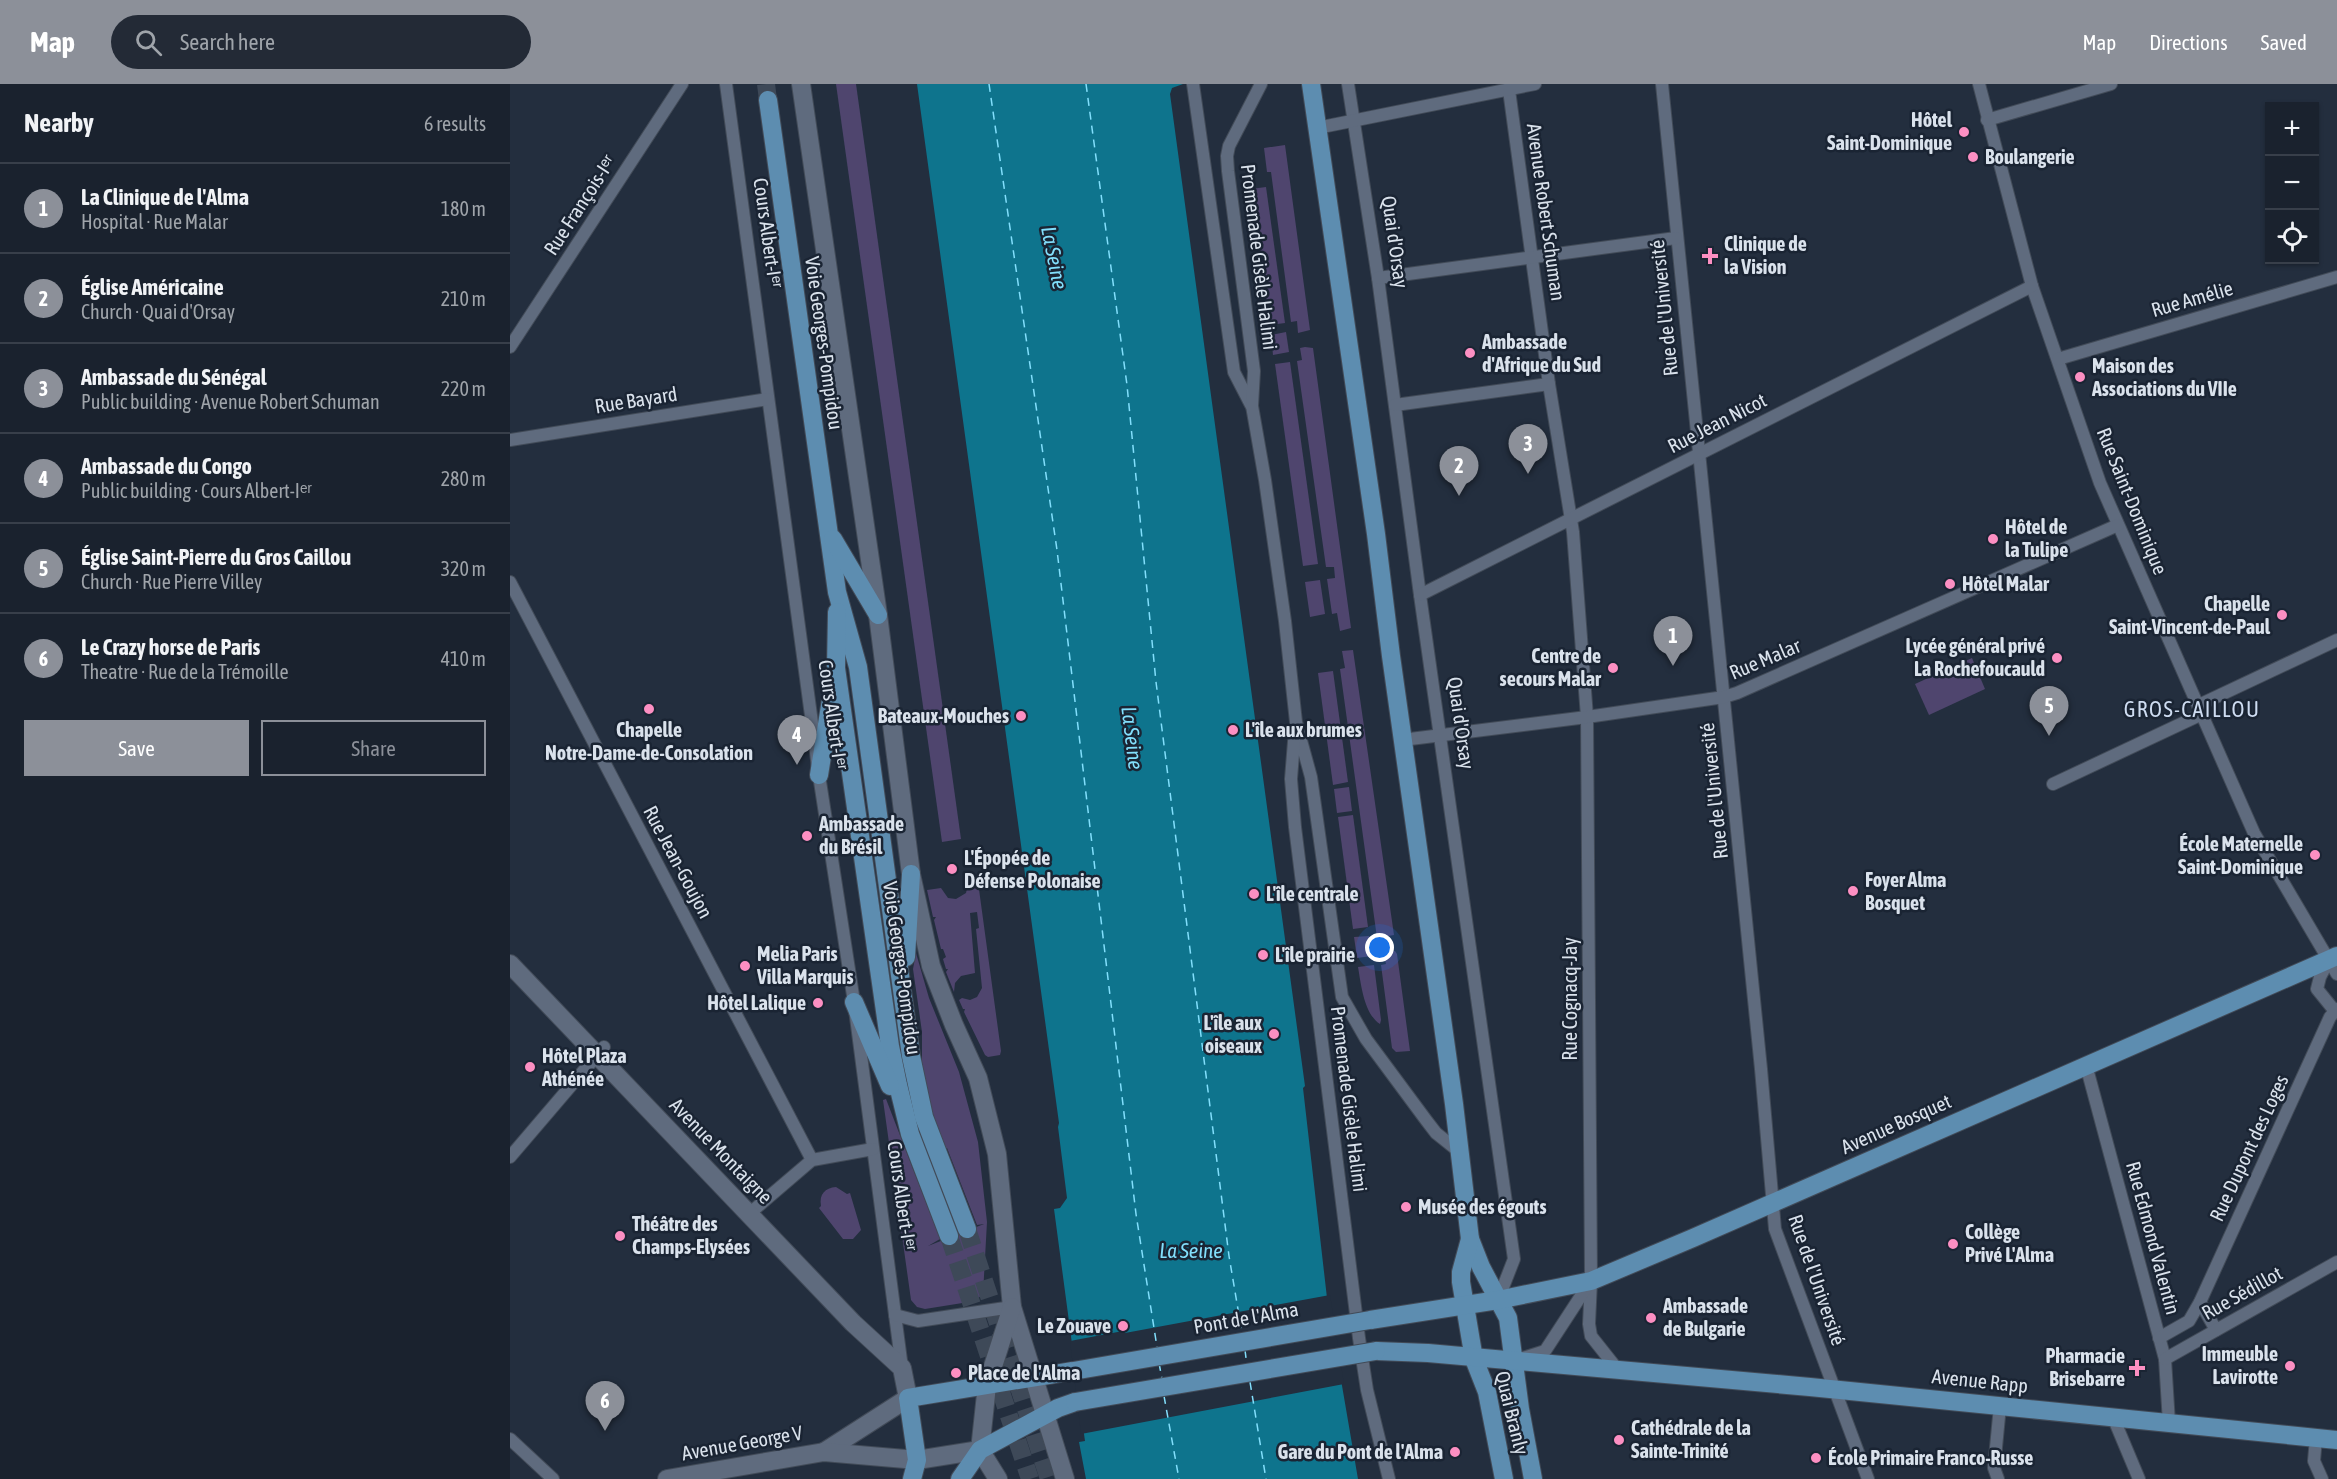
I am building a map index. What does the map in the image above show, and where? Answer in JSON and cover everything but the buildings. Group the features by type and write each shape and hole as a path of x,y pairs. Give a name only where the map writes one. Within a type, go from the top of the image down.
{"main road":[{"path":"1311,84 1376,534 1402,740 1461,1153 1470,1239 1481,1267 1498,1299"},
{"name":"Voie Georges-Pompidou","path":"768,100 837,592 858,667 911,1056 924,1117 967,1229"},
{"path":"828,531 878,615"},
{"name":"Voie Georges-Pompidou","path":"837,592 836,668 890,1046 910,1134 949,1236"},
{"path":"819,775 836,668"},
{"path":"903,995 911,874"},
{"name":"Avenue Bosquet","path":"1465,1305 1591,1281 2086,1065 2334,963"},
{"path":"854,1002 910,1134"},
{"path":"1465,1305 1461,1272 1470,1239"},
{"name":"Quai Branly","path":"1498,1299 1509,1318 1533,1479"},
{"name":"Quai Branly","path":"1465,1305 1474,1359 1487,1392 1504,1479"},
{"name":"Pont de l'Alma","path":"1035,1377 1465,1305"},
{"path":"960,1479 980,1450 1046,1414 1075,1402 1376,1351 1428,1353 1474,1359"},
{"name":"Avenue Rapp","path":"1474,1359 1834,1389 2337,1440"},
{"path":"912,1479 917,1460 908,1398 1035,1377"}],"street":[{"name":"Rue François-Iᵉʳ","path":"510,347 682,84"},
{"name":"Cours Albert-Iᵉʳ","path":"726,84 819,775 854,1002 901,1360"},
{"path":"801,84 878,615 911,874 931,966 978,1078 997,1154 1012,1307 1065,1479"},
{"name":"Promenade Gisèle Halimi","path":"1193,84 1234,372 1252,406"},
{"name":"Promenade Gisèle Halimi","path":"1260,84 1229,146 1227,156 1254,371 1252,406 1267,492 1291,665 1296,722 1291,779 1298,850 1358,1328 1367,1390 1389,1479"},
{"name":"Quai d'Orsay","path":"1348,84 1514,1259 1498,1299"},
{"path":"1317,128 1534,84"},
{"name":"Rue de l'Université","path":"1662,84 1761,1068 1775,1229 1868,1479"},
{"name":"Rue Saint-Dominique","path":"1979,84 2032,286 2100,483 2254,833 2290,897 2334,963"},
{"path":"1987,120 2110,84"},
{"name":"Avenue Robert Schuman","path":"1509,90 1549,384 1571,518"},
{"path":"1377,278 1676,238"},
{"name":"Rue Amélie","path":"2058,359 2337,277"},
{"name":"Rue Jean Nicot","path":"1420,595 2032,286"},
{"path":"1395,405 1549,384"},
{"name":"Rue Bayard","path":"510,440 768,399"},
{"name":"Rue Cognacq-Jay","path":"1571,518 1587,717 1591,1281 1589,1324 1591,1336 1618,1370"},
{"name":"Rue Malar","path":"1402,740 1441,737 1724,697 2118,525"},
{"name":"Rue Jean-Goujon","path":"510,582 812,1160"},
{"path":"2053,784 2337,640"},
{"name":"Promenade Gisèle Halimi","path":"1296,722 1311,777 1342,997 1366,1039 1431,1126 1461,1153"},
{"name":"Rue Dupont des Loges","path":"2159,1338 2189,1320 2199,1302 2335,1010 2317,989 2320,976 2334,963"},
{"name":"Avenue Montaigne","path":"510,964 601,1051 853,1323 901,1360"},
{"path":"510,1157 601,1051"},
{"name":"Rue Edmond Valentin","path":"2086,1065 2165,1359 2169,1423"},
{"path":"750,1213 812,1160 873,1149"},
{"name":"Rue Sédillot","path":"2165,1359 2337,1262"},
{"path":"1514,1361 1545,1351 1591,1281"},
{"path":"2199,1302 2216,1330"},
{"path":"895,1315 918,1321 1012,1307"},
{"path":"998,1479 980,1450 987,1385 1012,1307"},
{"path":"901,1360 908,1398"},
{"name":"Avenue George V","path":"824,1452 908,1398"},
{"path":"1998,1479 1994,1467 2000,1406"},
{"path":"2113,1417 2139,1479"},
{"path":"2316,1438 2314,1461 2322,1479"},
{"path":"510,1439 553,1479"},
{"path":"917,1460 980,1450"},
{"name":"Avenue George V","path":"667,1479 824,1452 917,1460"}],"shaded area":[{"path":"836,84 856,84 961,839 942,842"},
{"path":"1285,145 1310,330 1298,333 1297,321 1291,322 1271,172 1267,172 1264,148"},
{"path":"1266,187 1285,323 1270,325 1251,189"},
{"path":"1286,332 1289,352 1273,355 1271,335"},
{"path":"1300,348 1313,348 1351,628 1340,631 1337,613 1332,614 1327,579 1335,578 1334,567 1326,567 1297,361 1302,360"},
{"path":"1290,362 1318,564 1303,566 1275,364"},
{"path":"1320,580 1325,614 1310,617 1305,582"},
{"path":"1353,650 1394,935 1377,938 1340,669 1345,668 1342,651"},
{"path":"1972,658 1985,689 1929,715 1915,684"},
{"path":"1333,671 1348,782 1333,785 1318,673"},
{"path":"1349,787 1352,811 1337,813 1334,789"},
{"path":"1353,815 1368,927 1353,929 1338,817"},
{"path":"978,882 1001,1051 1000,1055 988,1057 959,1000 962,998 970,1000 977,997 982,988 976,929 979,928 977,912 970,913 975,973 961,976 955,983 954,992 946,972 948,969 943,959 946,957 941,949 934,920 936,917 933,917 927,890 941,888 948,898 956,899 966,893 968,884"},
{"path":"1369,936 1372,956 1357,958 1354,937"},
{"path":"1395,951 1410,1051 1396,1052 1392,1048 1381,965 1386,964 1383,952"},
{"path":"916,953 929,998 959,1072 978,1142 987,1222 983,1294 975,1301 925,1309 917,1307 911,1300 883,1100 886,1099 940,1239 928,1246 984,1224 977,1225 947,1148 944,1149 931,1110 922,1072 922,1032 913,969"},
{"path":"1374,965 1380,1024 1367,1006 1358,967"},
{"path":"836,1187 847,1194 850,1193 861,1230 853,1239 843,1239 819,1208 824,1192"}],"water":[{"name":"La Seine","path":"917,84 1183,84 1172,88 1170,94 1305,1086 1303,1088 1327,1298 1358,1479 1086,1479 1079,1442 1085,1441 1054,1209 1060,1208 1067,1198 1059,1123"}],"pier":[{"path":"1330,1295 1344,1384 1081,1434 1070,1341 1123,1331 1122,1323 1125,1333"}],"ferry route":[{"path":"989,84 1057,550 1136,1214 1157,1347"},
{"path":"1086,84 1127,385 1156,682 1229,1256 1242,1333"},
{"path":"1245,1350 1247,1366"},
{"path":"1159,1363 1162,1379"},
{"path":"1250,1382 1266,1479"},
{"path":"1164,1396 1179,1479"}],"tunnel":[{"path":"766,84 768,100"},
{"path":"967,1229 1049,1479"},
{"path":"949,1236 1030,1479"}],"place":[{"name":"Hôtel Saint-Dominique","path":"1964,132"},
{"name":"Boulangerie","path":"1973,157"},
{"name":"Clinique de la Vision","path":"1710,256"},
{"name":"Ambassade d'Afrique du Sud","path":"1470,353"},
{"name":"Maison des Associations du VIIe","path":"2080,377"},
{"name":"Ambassade du Sénégal","path":"1528,474"},
{"name":"Église Américaine","path":"1459,496"},
{"name":"Hôtel de la Tulipe","path":"1993,539"},
{"name":"Hôtel Malar","path":"1950,584"},
{"name":"Chapelle Saint-Vincent-de-Paul","path":"2282,615"},
{"name":"Lycée général privé La Rochefoucauld","path":"2057,658"},
{"name":"La Clinique de l'Alma","path":"1673,666"},
{"name":"Centre de secours Malar","path":"1613,668"},
{"name":"Chapelle Notre-Dame-de-Consolation","path":"649,709"},
{"name":"Bateaux-Mouches","path":"1021,716"},
{"name":"L'île aux brumes","path":"1233,730"},
{"name":"Église Saint-Pierre du Gros Caillou","path":"2049,736"},
{"name":"Ambassade du Congo","path":"797,765"},
{"name":"Ambassade du Brésil","path":"807,836"},
{"name":"École Maternelle Saint-Dominique","path":"2315,855"},
{"name":"L'Épopée de Défense Polonaise","path":"952,869"},
{"name":"Foyer Alma Bosquet","path":"1853,891"},
{"name":"L'île centrale","path":"1254,894"},
{"name":"L'île prairie","path":"1263,955"},
{"name":"Melia Paris Villa Marquis","path":"745,966"},
{"name":"Hôtel Lalique","path":"818,1003"},
{"name":"L'île aux oiseaux","path":"1274,1034"},
{"name":"Hôtel Plaza Athénée","path":"530,1067"},
{"name":"Musée des égouts","path":"1406,1207"},
{"name":"Théâtre des Champs-Elysées","path":"620,1236"},
{"name":"Collège Privé L'Alma","path":"1953,1244"},
{"name":"Ambassade de Bulgarie","path":"1651,1318"},
{"name":"Le Zouave","path":"1123,1326"},
{"name":"Immeuble Lavirotte","path":"2290,1366"},
{"name":"Pharmacie Brisebarre","path":"2137,1368"},
{"name":"Place de l'Alma","path":"956,1373"},
{"name":"Le Crazy horse de Paris","path":"605,1431"},
{"name":"Cathédrale de la Sainte-Trinité","path":"1619,1440"},
{"name":"Gare du Pont de l'Alma","path":"1455,1452"},
{"name":"École Primaire Franco-Russe","path":"1816,1458"}],"district":[{"name":"GROS-CAILLOU","path":"2192,709"}]}
